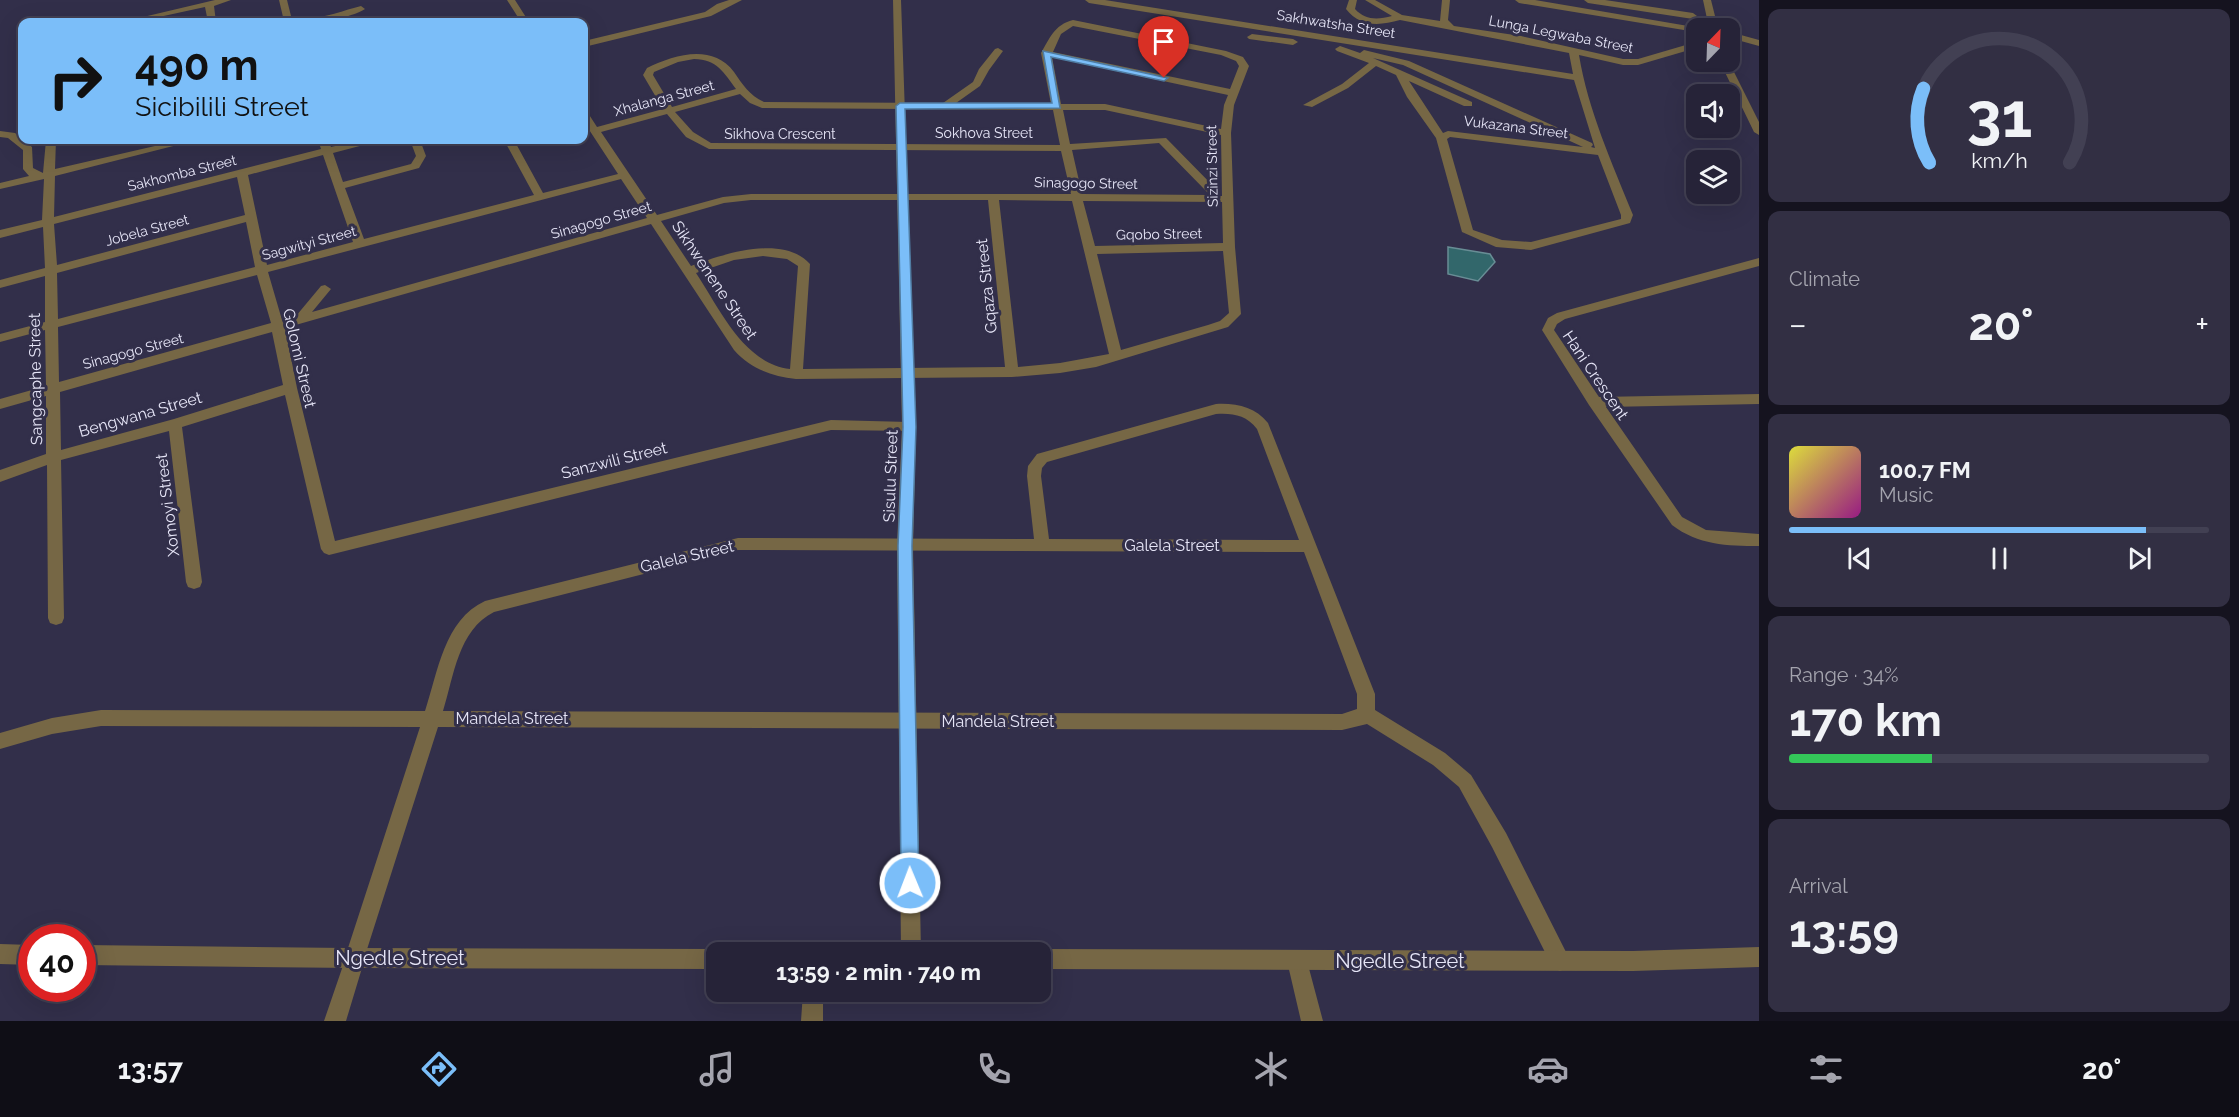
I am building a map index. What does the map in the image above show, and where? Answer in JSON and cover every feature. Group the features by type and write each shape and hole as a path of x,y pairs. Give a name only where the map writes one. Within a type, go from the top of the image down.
{"street":[{"path":"148,18 227,0"},
{"path":"283,0 289,18"},
{"path":"511,0 522,18"},
{"path":"588,43 708,14 720,6 738,0"},
{"name":"Sisulu Street","path":"897,0 909,427 905,546 910,942"},
{"name":"Sakhwatsha Street","path":"1089,0 1578,78"},
{"path":"1353,0 1350,9 1357,18 1373,22 1388,21 1395,15"},
{"path":"1369,0 1395,15"},
{"path":"1393,0 1395,15"},
{"path":"1445,25 1443,21 1446,0"},
{"path":"1519,0 1686,26"},
{"path":"1588,0 1693,16 1690,6 1655,0"},
{"path":"1707,0 1712,18"},
{"path":"209,4 211,18"},
{"path":"319,18 361,8"},
{"name":"Lunga Legwaba Street","path":"1395,15 1623,62 1638,62 1686,48"},
{"name":"Sizinzi Street","path":"907,372 1012,372 1081,365 1213,328 1231,320 1235,314 1236,303 1230,247 1221,196 1229,105 1244,66 1240,59 1223,53 1073,23 1062,27 1049,44 1046,53"},
{"path":"1252,37 1340,49 1406,63 1602,152"},
{"path":"1740,38 1759,43"},
{"path":"1340,49 1399,72 1441,94 1468,104"},
{"path":"945,106 977,84 984,69 998,51"},
{"name":"Vukazana Street","path":"1574,52 1578,78 1602,152 1627,215 1626,221 1531,246 1500,244 1468,232 1441,138 1448,134 1602,152"},
{"path":"1116,356 1077,198 1046,53 1234,93"},
{"name":"Sikhova Crescent","path":"901,148 709,147 695,140 669,110 648,75 650,70 659,66 700,56 719,62 741,92 755,102 773,106 1118,108 1226,133"},
{"path":"1308,105 1344,86 1376,63"},
{"path":"1399,72 1423,115 1441,138"},
{"path":"1728,72 1759,132"},
{"name":"Xhalanga Street","path":"594,131 741,92"},
{"name":"Sikhwenene Street","path":"588,121 690,271 739,348 753,362 770,370 796,374 907,372"},
{"path":"0,134 11,135 18,140"},
{"name":"Sokhova Street","path":"901,148 1067,147 1162,140 1221,196"},
{"path":"23,144 28,148 28,169 33,174 48,175"},
{"name":"Sangcaphe Street","path":"51,144 48,222 51,271 56,618"},
{"path":"0,186 176,144"},
{"path":"340,186 415,166 421,156 416,144"},
{"path":"511,144 540,197"},
{"path":"325,145 360,245"},
{"name":"Sakhomba Street","path":"0,234 242,173 325,145"},
{"name":"Golomi Street","path":"242,173 262,270 278,327 290,388 329,549"},
{"name":"Sagwityi Street","path":"0,339 625,175"},
{"name":"Sinagogo Street","path":"0,404 723,200 903,196 1077,198 1221,196"},
{"name":"Gqaza Street","path":"993,196 1012,372"},
{"name":"Jobela Street","path":"0,284 251,218"},
{"name":"Gqobo Street","path":"1090,250 1230,247"},
{"path":"690,271 742,255 773,253 796,258 804,264 796,374"},
{"name":"Hani Crescent","path":"1759,262 1561,316 1552,321 1548,330 1594,402 1677,521 1695,534 1707,538 1759,540"},
{"path":"300,321 325,289"},
{"name":"Bengwana Street","path":"0,476 53,457 175,424 290,388"},
{"path":"1594,402 1759,399"},
{"path":"1042,544 1034,476 1035,466 1042,458 1226,408 1247,412 1263,427 1366,694 1368,706 1366,714 1439,759 1465,781 1499,840 1560,961"},
{"name":"Xomoyi Street","path":"175,424 194,582"},
{"name":"Sanzwili Street","path":"329,549 831,425 909,427"},
{"name":"Galela Street","path":"335,1021 434,718 458,636 464,624 475,613 491,606 738,544 1309,546"},
{"name":"Mandela Street","path":"0,741 52,726 101,718 1342,722 1362,718 1366,714"},
{"path":"0,954 18,955"},
{"name":"Ngedle Street","path":"96,955 706,959"},
{"name":"Ngedle Street","path":"1051,959 1560,961 1759,957"},
{"path":"1297,961 1312,1021"},
{"path":"812,1021 813,1002"}],"shaded area":[{"path":"1448,247 1490,254 1495,262 1478,281 1448,274"}],"route":[{"path":"910,883 905,546 910,459 900,106 1057,106 1046,53 1164,78"}]}
